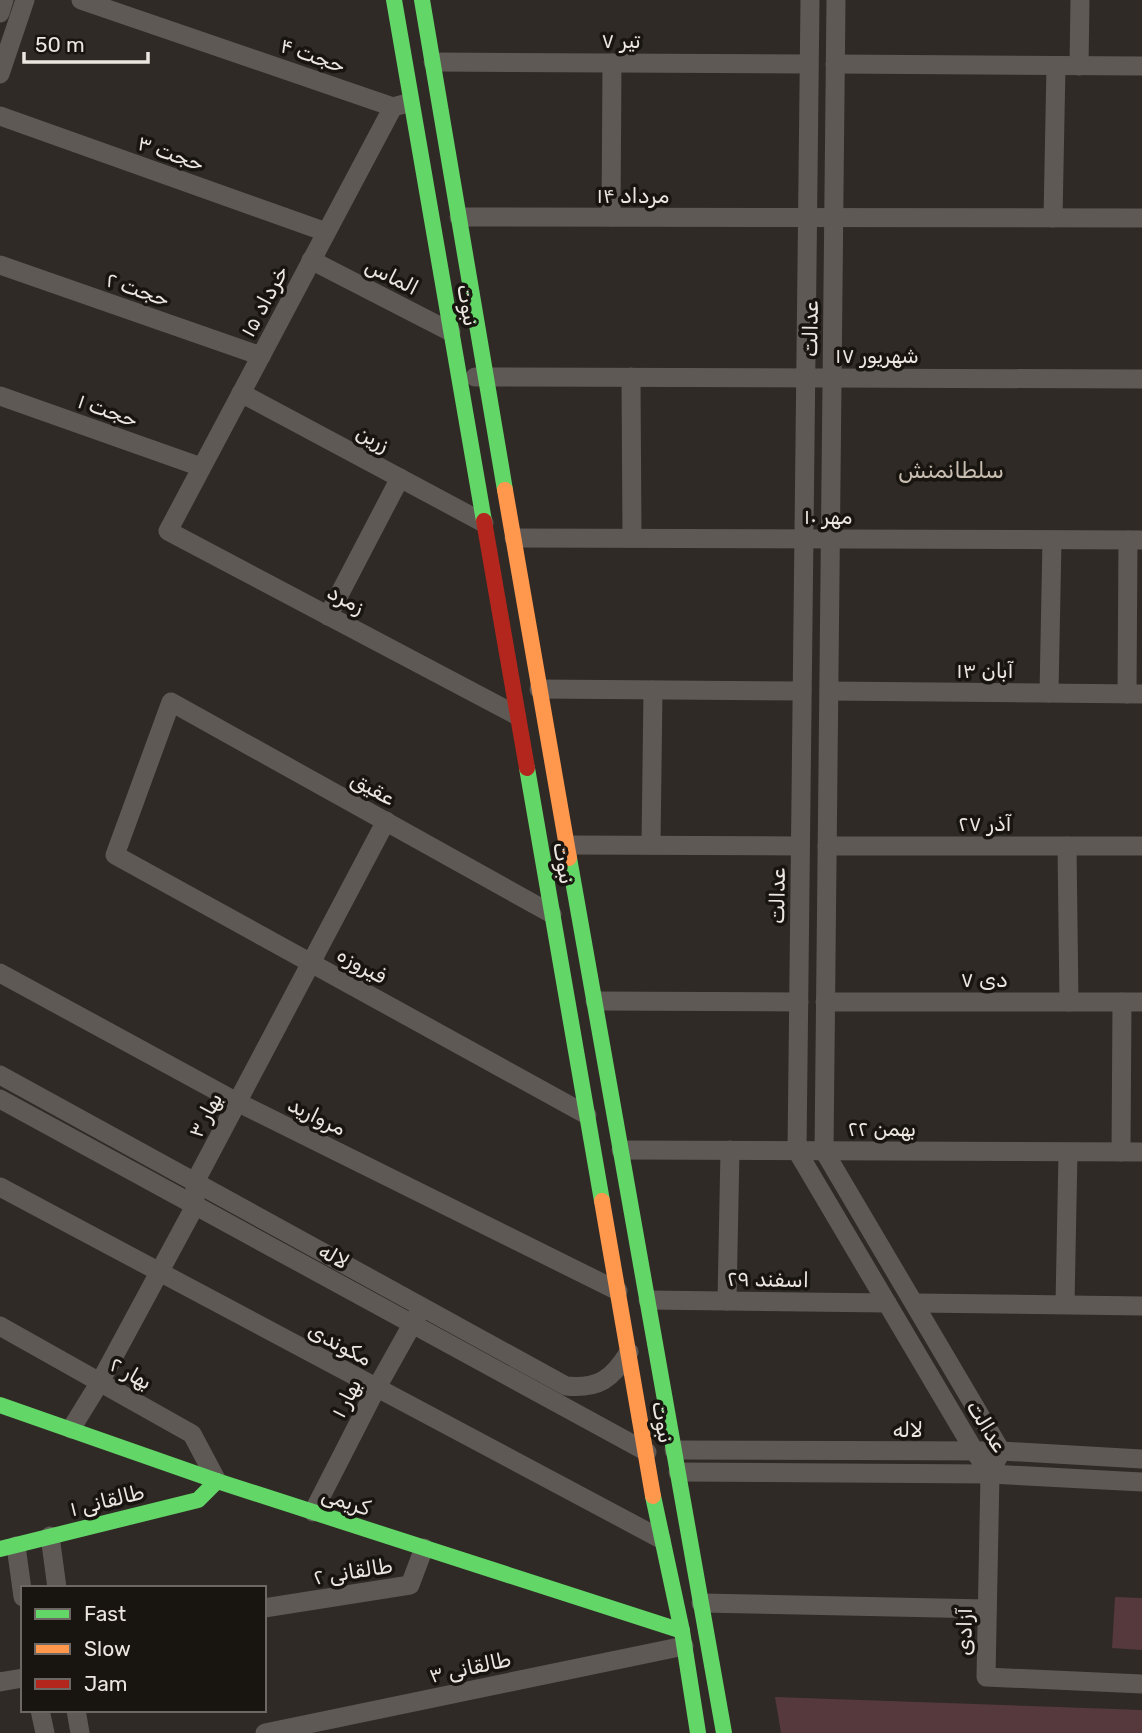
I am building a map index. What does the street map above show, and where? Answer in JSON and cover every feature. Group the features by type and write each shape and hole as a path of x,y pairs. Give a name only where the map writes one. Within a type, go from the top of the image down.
{"street":[{"path":"0,13 4,0"},
{"path":"0,74 25,0"},
{"name":"حجت ۴","path":"80,0 402,104"},
{"name":"نبوت","path":"394,0 402,104 451,332 661,1539 683,1638 698,1733"},
{"name":"نبوت","path":"422,0 539,689 724,1733"},
{"name":"عدالت","path":"810,0 797,1151 990,1474"},
{"name":"عدالت","path":"836,0 824,1151 1001,1451 990,1474"},
{"path":"1079,66 1080,0"},
{"name":"۷ تیر","path":"433,62 809,64"},
{"path":"611,217 612,63"},
{"path":"835,64 1142,66"},
{"path":"1052,218 1056,66"},
{"name":"۱۵ خرداد","path":"176,516 326,232 402,104"},
{"name":"حجت ۳","path":"0,116 326,232"},
{"name":"۱۴ مرداد","path":"459,217 834,218"},
{"path":"834,218 1142,218"},
{"name":"الماس","path":"311,260 451,332"},
{"name":"حجت ۲","path":"0,265 261,356"},
{"path":"631,377 632,538"},
{"name":"۱۷ شهریور","path":"459,378 1142,379"},
{"name":"زرین","path":"241,393 484,523"},
{"name":"حجت ۱","path":"0,396 201,467"},
{"path":"328,615 400,478"},
{"name":"زمرد","path":"176,516 168,531 516,715"},
{"name":"۱۰ مهر","path":"514,538 1135,540"},
{"path":"1049,693 1052,540"},
{"path":"1134,694 1135,540"},
{"path":"539,689 802,691"},
{"path":"651,845 653,690"},
{"name":"۱۳ آبان","path":"829,691 1134,694"},
{"name":"عقیق","path":"116,855 171,702 552,914"},
{"name":"بهار ۳","path":"71,1429 100,1382 195,1206 195,1182 386,821"},
{"path":"567,845 800,846"},
{"name":"۲۷ آذر","path":"827,846 1142,846"},
{"path":"1067,846 1069,1002"},
{"name":"فیروزه","path":"116,855 587,1115"},
{"name":"مروارید","path":"0,974 237,1102 618,1291"},
{"path":"595,1001 799,1002"},
{"name":"۷ دی","path":"825,1002 1132,1002"},
{"path":"1121,1152 1132,1002"},
{"name":"لاله","path":"0,1075 566,1386 585,1388 601,1382 617,1370 629,1352"},
{"name":"لاله","path":"0,1099 647,1452"},
{"name":"۲۲ بهمن","path":"621,1150 1142,1152"},
{"path":"727,1301 730,1150"},
{"path":"1065,1304 1068,1152"},
{"name":"مکوندی","path":"0,1187 661,1539"},
{"name":"۲۹ اسفند","path":"648,1300 887,1303"},
{"path":"916,1303 1142,1306"},
{"name":"بهار ۱","path":"313,1512 376,1389 422,1307"},
{"name":"بهار ۲","path":"0,1326 192,1434 217,1481"},
{"name":"کریمی","path":"0,1405 683,1638"},
{"path":"647,1452 674,1450"},
{"name":"لاله","path":"674,1450 1001,1451 1142,1459"},
{"path":"647,1452 678,1472 990,1474 1142,1482"},
{"name":"آزادی","path":"990,1474 986,1677 1142,1684"},
{"name":"طالقانی ۱","path":"8,1548 198,1500 217,1481"},
{"path":"655,1503 660,1496 668,1492 683,1500"},
{"path":"50,1536 57,1586"},
{"path":"8,1548 21,1590"},
{"name":"طالقانی ۲","path":"266,1608 410,1585 424,1548"},
{"path":"701,1603 987,1609"},
{"name":"طالقانی ۳","path":"265,1733 683,1638"},
{"path":"0,1682 21,1678"},
{"path":"40,1712 45,1733"},
{"path":"76,1712 80,1733"}],"shaded area":[{"path":"1115,1597 1142,1598 1142,1650 1112,1648"},
{"path":"775,1697 1142,1710 1142,1733 781,1733"}],"traffic: fast":[{"path":"394,0 484,521"},
{"path":"422,0 505,490"},
{"path":"527,768 602,1201"},
{"path":"569,858 724,1733"},
{"path":"0,1405 217,1481 682,1631"},
{"path":"0,1549 198,1500 217,1481"},
{"path":"653,1496 682,1631 698,1733"}],"traffic: slow":[{"path":"505,490 569,858"},
{"path":"602,1201 653,1496"}],"traffic: jam":[{"path":"484,521 527,768"}],"district":[{"name":"سلطانمنش","path":"951,470"}]}
